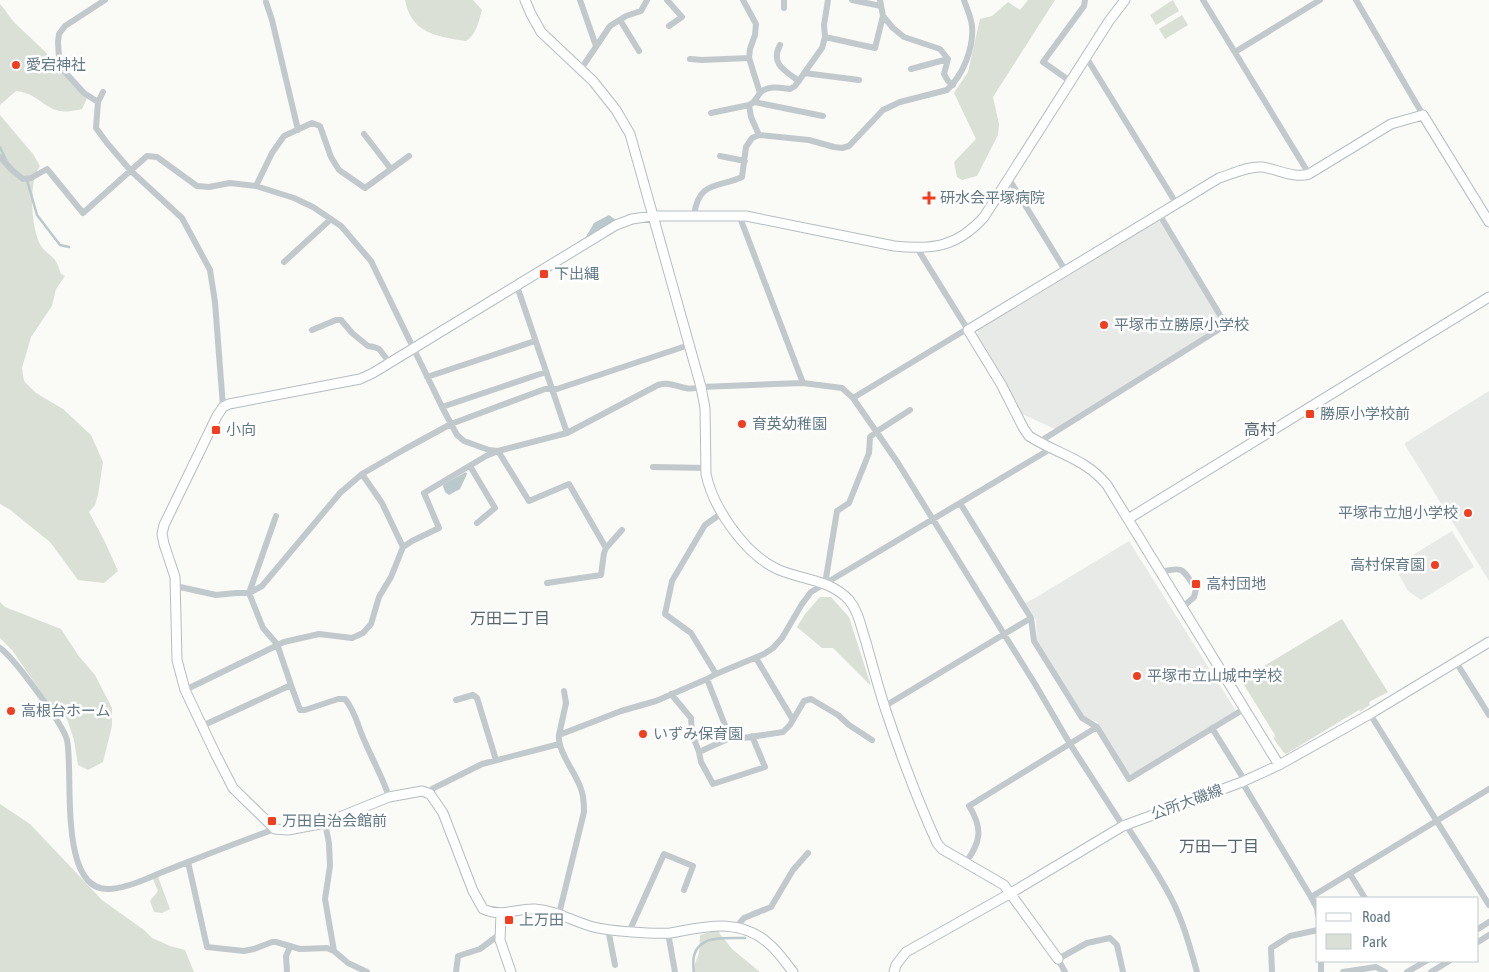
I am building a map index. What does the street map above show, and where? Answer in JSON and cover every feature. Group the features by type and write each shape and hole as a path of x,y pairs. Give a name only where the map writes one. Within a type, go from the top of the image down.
{"street":[{"path":"98,102 84,93 63,70 58,42 59,34 65,26 104,0"},
{"path":"525,0 530,14 541,32 593,81 616,110 630,134 701,387 705,408 705,468 708,484 722,513 737,536 767,563 777,569 825,584 848,600 854,607 860,620 885,706 906,767 937,842 942,849 997,880 1011,893 1058,959 1065,972"},
{"path":"580,0 596,46"},
{"path":"581,69 610,26 641,11 647,0"},
{"path":"667,0 682,17 669,26"},
{"path":"743,0 756,24 749,58 760,93"},
{"path":"784,0 784,8"},
{"path":"759,135 751,117 752,104 760,93 772,87 790,88 799,81 822,48 825,37 824,25 828,0"},
{"path":"825,37 875,48 883,16 881,3 852,0"},
{"path":"694,215 703,192 718,183 731,182 742,177 746,147 752,138 759,135 809,140 842,148 849,146 883,110 900,102 947,90 953,85 964,68 971,44 973,28 971,16 964,0"},
{"path":"1070,82 1042,62 1084,6 1085,0"},
{"path":"275,829 234,788 216,756 185,690 177,660 176,577 162,534 164,525 190,469 223,407 229,404 360,379 390,363 616,225 632,220 652,216 739,215 894,246 917,248 941,246 959,239 972,230 984,217 1086,57 1119,7 1126,0"},
{"path":"1203,0 1309,174"},
{"path":"1235,52 1320,0"},
{"path":"1356,0 1423,115 1489,222"},
{"path":"266,2 298,130"},
{"path":"883,16 904,37 940,49 948,59"},
{"path":"620,20 640,51"},
{"path":"780,45 776,53 778,63 784,71 799,81"},
{"path":"1086,57 1176,204"},
{"path":"690,58 702,60 749,58"},
{"path":"948,59 944,74 953,85"},
{"path":"911,69 948,59"},
{"path":"804,73 859,80"},
{"path":"103,92 98,102 96,128 131,171 182,218 210,270 215,302 223,407"},
{"path":"711,113 752,104 823,116"},
{"path":"853,398 1219,178 1251,167 1261,167 1302,176 1309,174 1391,124 1423,115"},
{"path":"256,186 272,153 284,136 312,123 320,126 331,157 339,170 365,188 409,156"},
{"path":"364,134 391,169"},
{"path":"0,157 23,179 31,178 47,169 83,213 147,156 157,156 197,186 208,187 230,183 256,186 294,198 331,218 341,226 371,261 457,435 464,441 489,450 498,451"},
{"path":"720,156 745,161"},
{"path":"1009,179 1065,270"},
{"path":"1039,442 1226,325 1160,214"},
{"path":"739,215 803,383"},
{"path":"284,262 331,218"},
{"path":"917,248 968,330 1029,436 1088,466 1098,474 1183,607 1279,764"},
{"path":"516,286 567,433"},
{"path":"1128,519 1489,297"},
{"path":"312,330 336,320 341,320 352,333 368,346 379,349 390,363"},
{"path":"428,377 535,341"},
{"path":"177,588 180,587 216,595 249,593 262,586 340,493 362,474 405,449 451,424 551,388 557,389 689,345"},
{"path":"442,407 546,372"},
{"path":"185,690 277,644 308,635 319,634 352,638 363,633 371,624 379,597 391,577 403,548 412,541 439,528 424,493 498,451 567,433 663,384 692,390 701,387 803,383 842,388 853,398 898,462 1070,744 1162,880 1173,900 1189,942 1197,972"},
{"path":"825,584 837,511 849,503 869,453 870,437 910,410"},
{"path":"559,735 622,711 656,701 756,658 773,648 782,638 811,592 1052,448"},
{"path":"498,451 530,501 569,484 606,548"},
{"path":"470,466 495,508 478,523"},
{"path":"653,467 705,468"},
{"path":"362,474 382,504 403,548"},
{"path":"960,503 1031,618 1034,641 1082,718 1097,727 1129,779 1244,709"},
{"path":"716,674 691,632 665,614 672,581 705,525 722,513"},
{"path":"276,516 249,593 263,628 277,644 300,710 338,699 345,700 351,706 390,797"},
{"path":"547,583 601,575 606,548 622,530"},
{"path":"1160,572 1178,568 1183,570 1188,576 1196,590 1194,597 1183,607"},
{"path":"885,706 1031,618"},
{"name":"公所大磯線","path":"894,972 896,965 906,952 1125,826 1243,781 1279,764 1370,714 1489,642"},
{"path":"0,648 18,668 64,730 69,763 70,822 74,849 83,873 92,883 109,889 139,881 275,829 288,830 325,823 390,797 422,791 430,794 443,813 458,856 478,902 483,909 501,914 536,909 559,914 591,926 629,932 668,933 703,926 744,928 768,943 793,972"},
{"path":"756,658 794,720"},
{"path":"1456,662 1489,715"},
{"path":"707,679 730,738"},
{"path":"202,726 291,685"},
{"path":"559,914 584,812 581,788 559,744 559,735 566,704 564,691"},
{"path":"672,694 691,718 692,734 701,762 713,784 765,767 752,736"},
{"path":"456,700 473,695 477,698 496,760"},
{"path":"699,752 730,738 736,739 783,732 794,720 804,701 811,699 827,707 868,739 872,740"},
{"path":"1370,714 1438,820 1489,906"},
{"path":"966,862 978,841 979,831 974,814 969,806 1097,727"},
{"path":"1212,728 1311,897 1316,909"},
{"path":"430,794 432,789 482,764 559,744"},
{"path":"1311,897 1489,788"},
{"path":"325,823 329,843 330,866 324,899 334,951"},
{"path":"736,927 744,918 771,907 794,870 808,853"},
{"path":"629,932 664,854 693,866 684,890"},
{"path":"188,862 207,947 244,951 254,950 276,942 308,950 327,948 334,951 348,963 366,972"},
{"path":"1350,874 1364,897"},
{"path":"501,914 500,934 502,947 511,972"},
{"path":"608,929 615,965"},
{"path":"1272,972 1271,948 1290,936 1316,930"},
{"path":"668,933 675,972"},
{"path":"456,972 458,956 480,950 500,934"},
{"path":"1058,959 1087,943 1110,938 1117,945 1123,972"},
{"path":"287,972 286,956 290,947"},
{"path":"1407,972 1424,962"},
{"path":"1431,972 1447,962"},
{"path":"1344,972 1376,967 1385,972"}],"shaded area":[{"path":"609,215 617,221 584,240 594,223"},
{"name":"平塚市立勝原小学校","path":"1157,221 1160,222 1222,323 1221,326 1055,429 1020,413 1002,375 977,335 978,330"},
{"name":"平塚市立旭小学校","path":"1489,391 1489,581 1405,443"},
{"path":"466,472 467,474 460,489 449,495 445,492 444,484"},
{"name":"高村保育園","path":"1452,531 1474,567 1421,600 1408,591 1395,568 1398,564"},
{"name":"平塚市立山城中学校","path":"1129,541 1236,711 1132,774 1127,773 1097,722 1084,717 1037,641 1036,620 1025,603"}],"green space":[{"path":"405,0 473,0 482,10 475,31 466,41 445,38 419,26 408,11"},
{"path":"1028,0 1055,0 993,97 999,124 998,135 977,176 962,180 957,177 954,162 976,139 954,93 968,72 980,19 992,16 1008,2 1020,10"},
{"path":"1173,0 1179,11 1156,25 1150,15"},
{"path":"0,4 15,23 45,51 87,98 82,109 60,111 53,109 26,93 16,91 0,105"},
{"path":"1182,15 1188,25 1165,39 1159,29"},
{"path":"0,115 33,154 40,166 36,173 32,194 35,229 41,246 55,260 61,274 65,276 56,289 52,306 31,337 22,368 24,381 36,393 63,409 91,435 103,462 98,495 95,505 89,512 118,571 104,583 78,580 50,542 0,504"},
{"path":"820,597 831,597 849,617 871,686 833,648 822,648 797,627 805,614"},
{"path":"0,602 5,607 61,629 78,655 95,675 112,708 112,726 103,762 88,770 78,765 74,740 67,719 50,705 12,650 0,638"},
{"path":"1342,619 1388,692 1369,702 1370,705 1361,711 1359,710 1286,754 1274,739 1275,735 1241,680"},
{"path":"0,804 30,824 102,900 144,930 152,938 185,950 194,972 0,972"},
{"path":"158,877 170,909 162,913 154,912 150,901 158,891 153,879"},
{"path":"717,930 732,949 760,972 692,972 699,953 700,935"}],"waterway":[{"path":"0,147 6,160"},
{"path":"27,180 37,215 60,245 69,247"},
{"path":"694,972 693,960 700,945 715,939 745,938"}],"place":[{"name":"愛宕神社","path":"16,65"},
{"name":"研水会平塚病院","path":"929,198"},
{"name":"下出縄","path":"544,274"},
{"name":"平塚市立勝原小学校","path":"1104,325"},
{"name":"勝原小学校前","path":"1310,414"},
{"name":"育英幼稚園","path":"742,424"},
{"name":"小向","path":"216,430"},
{"name":"平塚市立旭小学校","path":"1468,513"},
{"name":"高村保育園","path":"1435,565"},
{"name":"高村団地","path":"1196,584"},
{"name":"平塚市立山城中学校","path":"1137,676"},
{"name":"高根台ホーム","path":"11,711"},
{"name":"いずみ保育園","path":"643,734"},
{"name":"万田自治会館前","path":"272,821"},
{"name":"上万田","path":"509,920"}],"district":[{"name":"高村","path":"1260,429"},
{"name":"万田二丁目","path":"510,618"},
{"name":"万田一丁目","path":"1219,846"}]}
